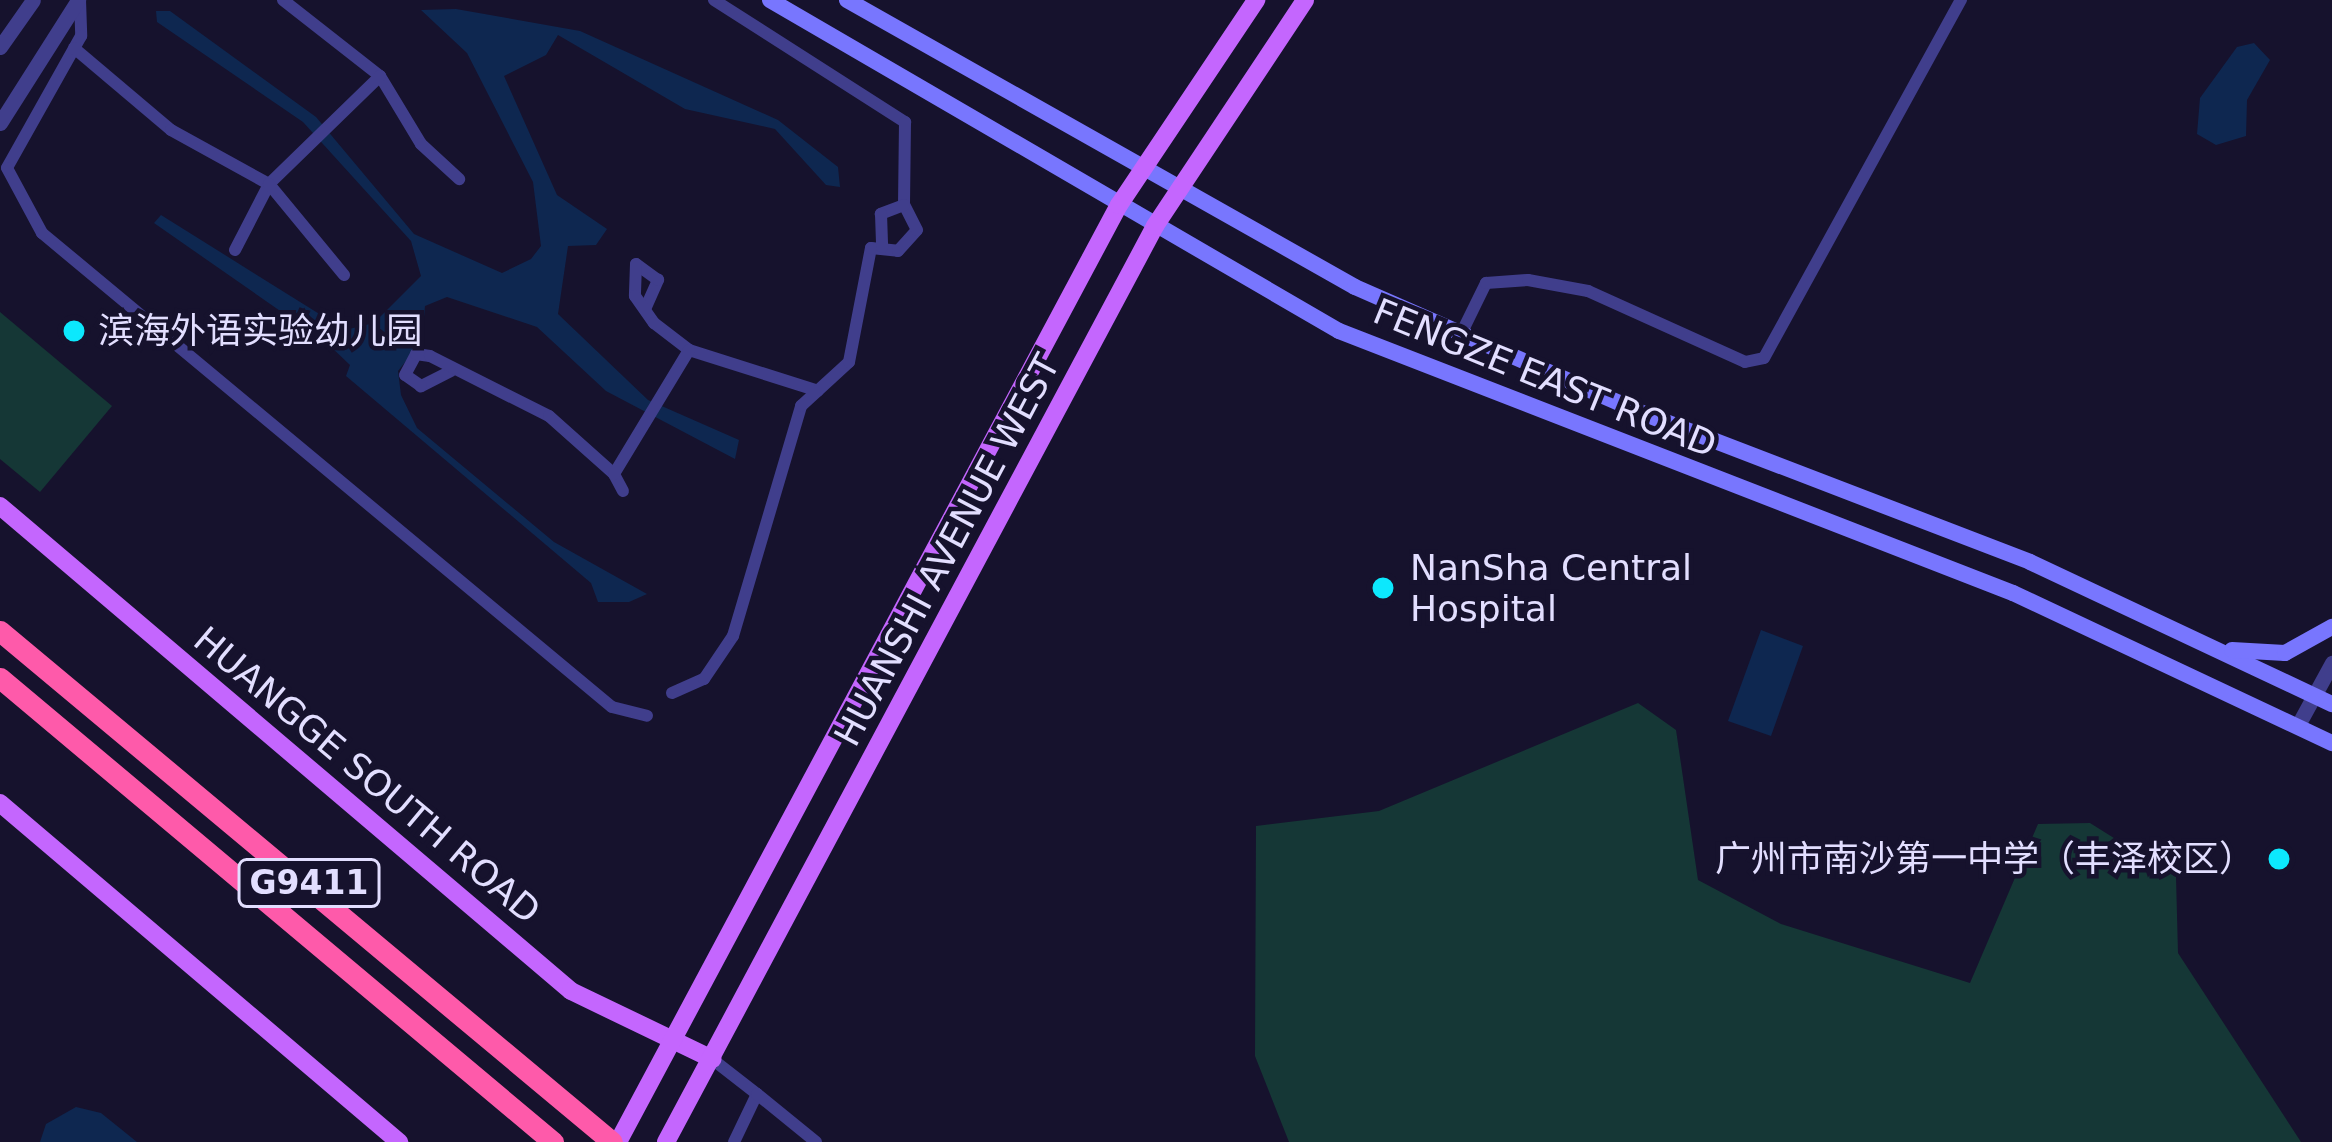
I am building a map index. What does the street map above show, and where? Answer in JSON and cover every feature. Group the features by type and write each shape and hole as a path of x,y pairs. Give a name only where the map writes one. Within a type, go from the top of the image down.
{"highway":[{"name":"G9411","path":"0,631 615,1142"},
{"name":"G9411","path":"0,678 553,1142"}],"main road":[{"name":"FENGZE EAST ROAD","path":"770,0 1339,332 2013,593 2332,743"},
{"name":"FENGZE EAST ROAD","path":"847,0 1144,169 1461,334 2030,562 2332,704"},
{"name":"HUANSHI AVENUE WEST","path":"615,1142 676,1038 1119,205 1256,0"},
{"name":"HUANSHI AVENUE WEST","path":"666,1142 1155,226 1305,0"},
{"name":"HUANGGE SOUTH ROAD","path":"0,506 571,991 676,1038 712,1060"},
{"path":"2210,646 2285,652 2332,627"},
{"path":"0,803 399,1142"}],"street":[{"path":"0,47 33,0"},
{"path":"79,0 74,48 7,168 42,232 612,707 647,716"},
{"path":"0,123 79,0"},
{"path":"284,0 380,76 421,144 460,179"},
{"path":"672,694 704,679 734,636 781,461 818,391 849,362 871,248 898,250 916,230 904,205 905,122 714,0"},
{"path":"1461,334 1486,283 1528,280 1588,291 1745,362 1764,358 1961,0"},
{"path":"74,48 171,130 268,184 344,274"},
{"path":"236,250 268,184 380,76"},
{"path":"882,248 880,214 904,205"},
{"path":"646,307 689,350 818,391"},
{"path":"614,474 659,391 689,350"},
{"path":"451,370 549,416 614,474 622,491"},
{"path":"2298,725 2332,663"},
{"path":"712,1060 816,1142"},
{"path":"734,1142 757,1094"}],"green space":[{"path":"0,312 112,406 40,492 0,459"},
{"path":"1638,703 1676,730 1698,880 1781,924 1970,983 2038,824 2090,823 2176,877 2178,953 2301,1142 1289,1142 1255,1056 1256,826 1379,811"}],"water":[{"path":"456,9 580,31 778,120 838,167 840,187 826,185 775,129 685,109 558,35 546,55 504,76 557,195 607,229 596,245 568,246 558,314 648,400 739,440 735,459 606,391 537,327 447,297 425,306 422,341 398,371 401,395 417,428 554,542 647,594 629,602 598,602 591,583 346,376 350,365 329,345 154,223 161,215 345,330 374,323 421,276 411,241 303,122 157,22 156,11 170,11 316,117 414,234 502,273 531,259 541,246 533,182 467,53 421,10"},
{"path":"2254,43 2270,60 2247,100 2246,136 2216,145 2197,134 2200,98 2237,47"},
{"path":"1761,630 1803,646 1771,736 1728,721"},
{"path":"76,1107 101,1113 137,1142 40,1142 46,1124"}],"place":[{"name":"滨海外语实验幼儿园","path":"74,331"},
{"name":"NanSha Central Hospital","path":"1383,588"},
{"name":"广州市南沙第一中学（丰泽校区）","path":"2279,859"}]}
